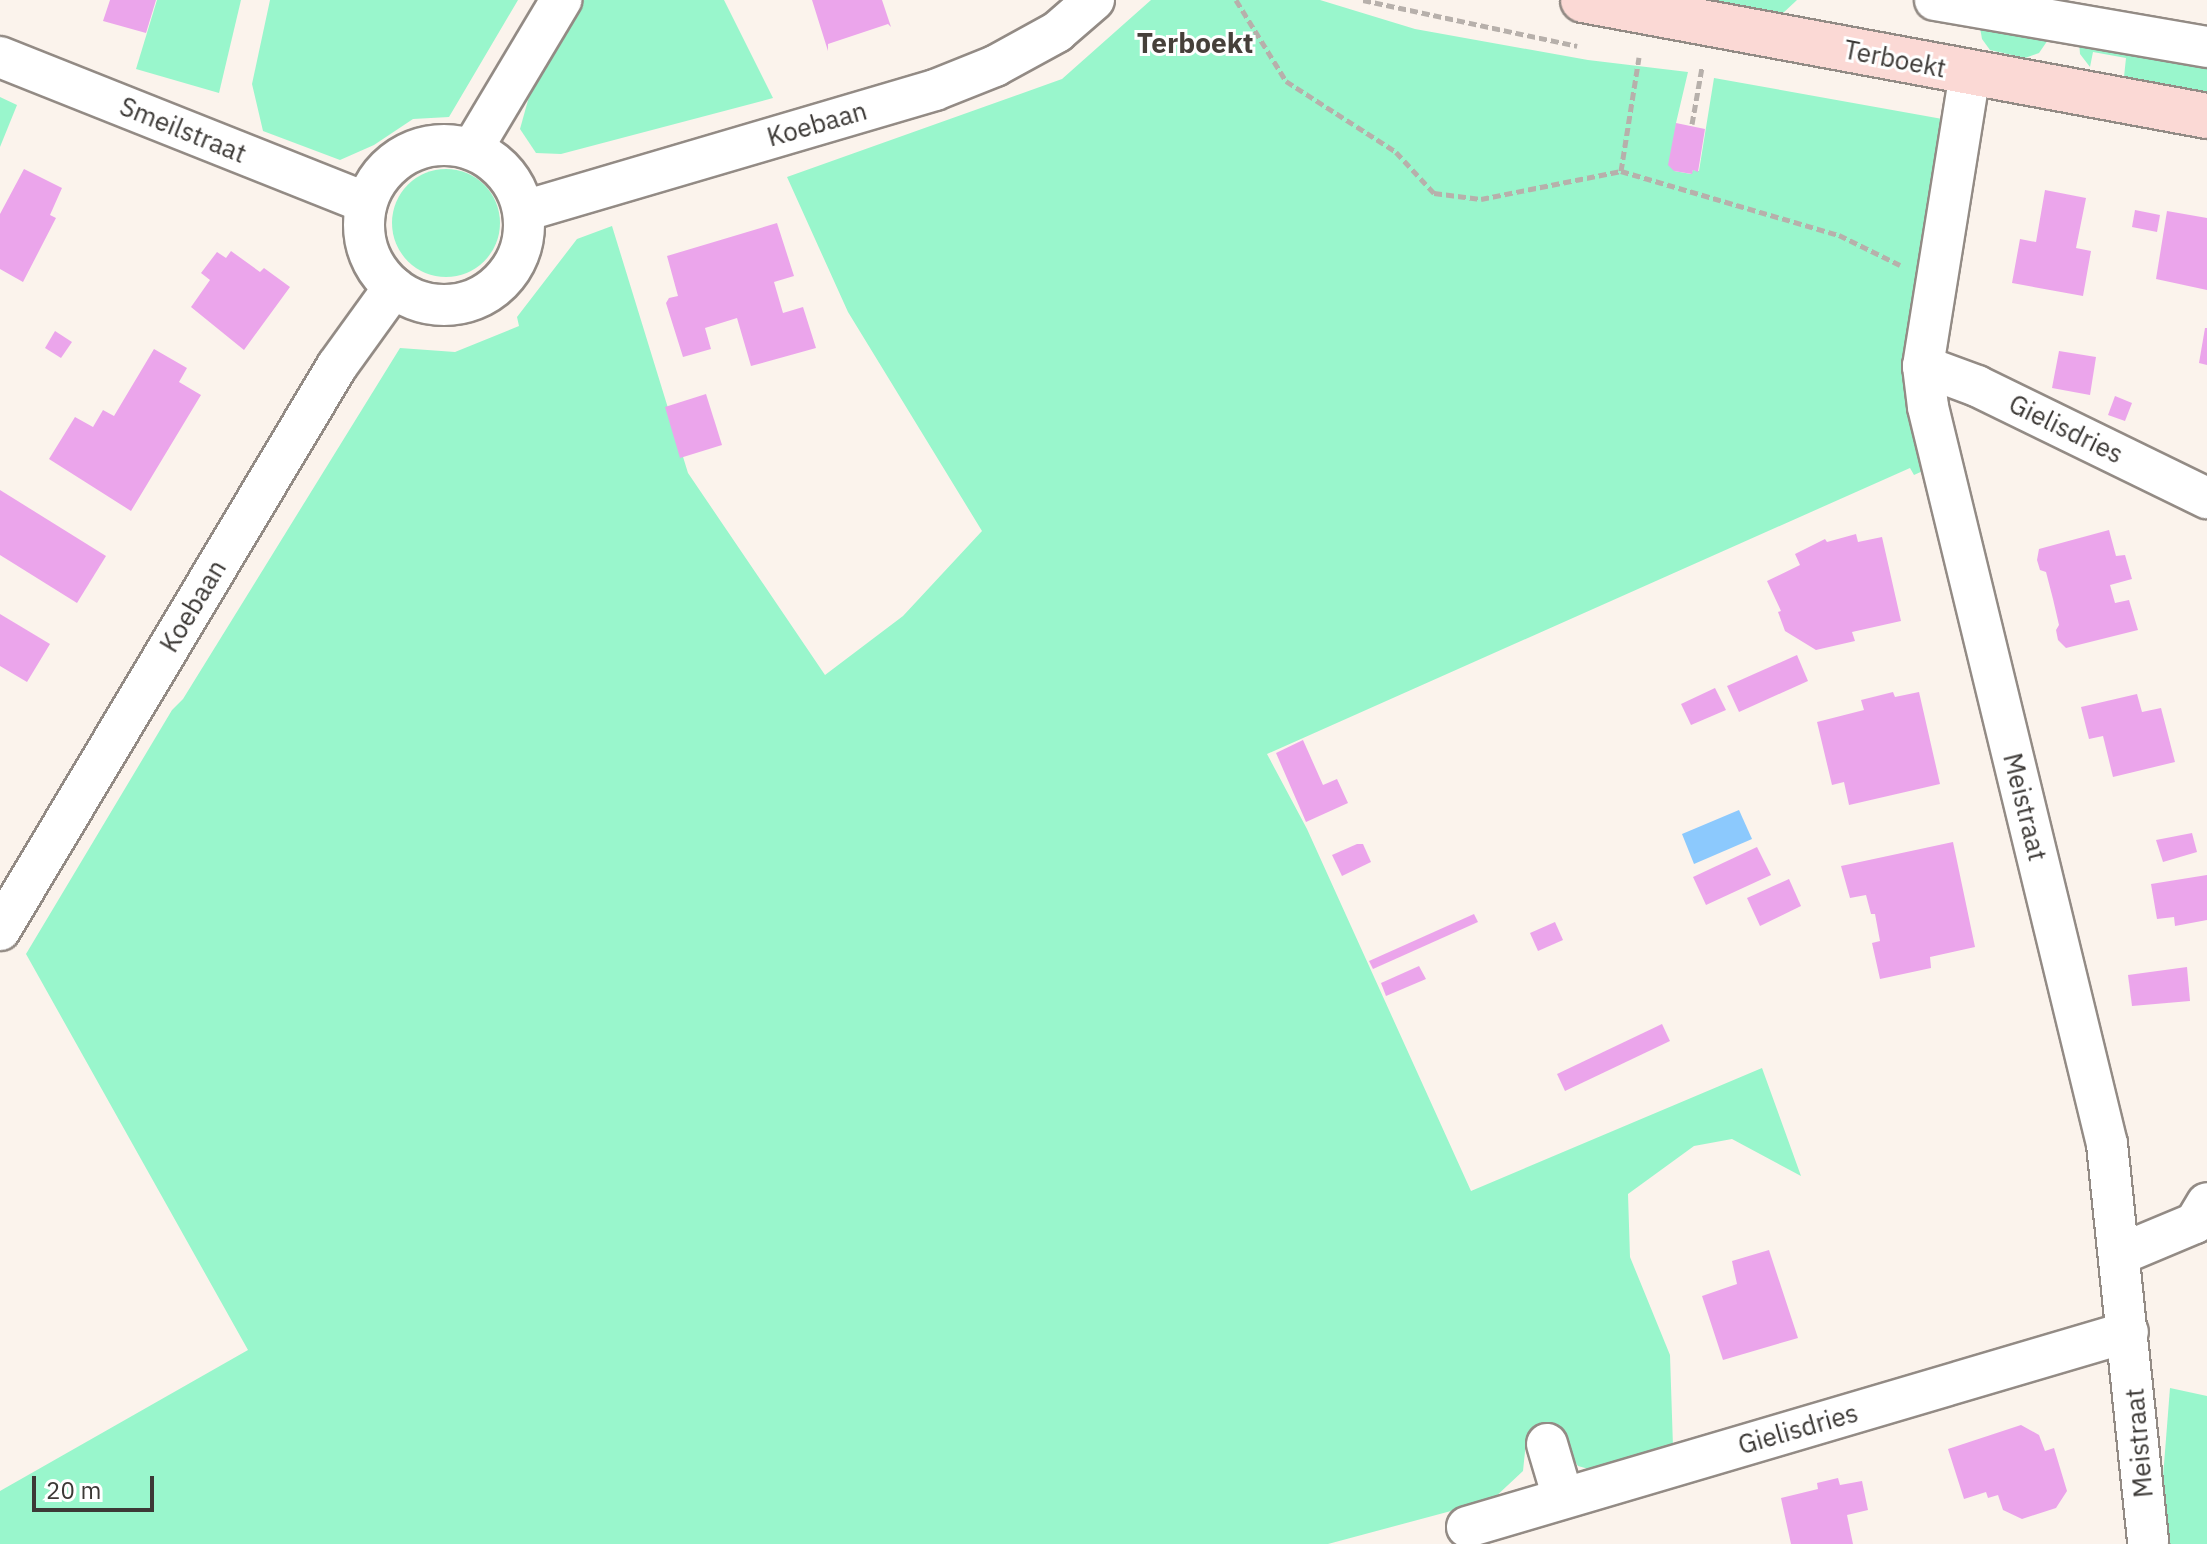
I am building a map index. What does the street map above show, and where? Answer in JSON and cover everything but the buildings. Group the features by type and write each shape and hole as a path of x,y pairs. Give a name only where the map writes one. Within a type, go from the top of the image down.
{"main road":[{"name":"Terboekt","path":"1583,0 2207,116"}],"street":[{"path":"472,149 561,0"},
{"name":"Koebaan","path":"524,211 935,90 995,66 1057,32 1094,0"},
{"path":"1935,0 2207,47"},
{"name":"Smeilstraat","path":"0,57 366,203"},
{"name":"Meistraat","path":"1970,73 1923,366 1928,407 2107,1144 2121,1254 2148,1544"},
{"path":"433,145 472,149 486,155 512,181 524,211 522,245 516,261 488,292 468,302 443,305 425,303 383,278 368,251 363,221 366,203 379,177 402,156 433,145"},
{"name":"Koebaan","path":"0,930 337,366 394,287"},
{"name":"Gielisdries","path":"1923,366 1977,386 2207,498"},
{"path":"2121,1254 2195,1223 2207,1203"},
{"name":"Gielisdries","path":"1467,1527 2128,1332"},
{"path":"1547,1444 1563,1498"}],"path":[{"path":"1236,0 1286,81 1396,152 1434,193 1481,199 1621,171 1839,235 1907,268"},
{"path":"1621,171 1639,57"},
{"path":"1692,124 1702,67"}],"green space":[{"path":"157,0 241,0 219,93 136,69"},
{"path":"270,0 518,0 449,117 413,119 374,145 340,160 263,131 252,84"},
{"path":"584,0 724,0 773,98 561,154 536,153 520,129 530,93 577,6"},
{"path":"1151,0 1320,0 1415,29 1588,60 1688,72 1676,123 1674,171 1691,174 1693,170 1699,171 1714,78 1948,120 1925,470 1914,475 1910,468 1267,754 1307,829 1471,1191 1762,1068 1801,1176 1732,1139 1694,1146 1628,1194 1630,1257 1670,1355 1673,1447 1596,1471 1578,1466 1556,1433 1526,1442 1523,1471 1492,1500 1328,1544 0,1544 0,1491 248,1350 26,954 172,710 183,699 400,348 455,352 519,326 517,317 577,239 612,226 688,473 825,675 903,616 982,531 848,312 787,177 1062,79"},
{"path":"1705,0 1797,0 1782,14"},
{"path":"1979,22 2052,34 2039,53 2025,58 1990,50 1982,39"},
{"path":"2079,41 2207,62 2207,92 2124,77 2126,58 2093,52 2090,67 2080,54"},
{"path":"0,97 17,105 0,147"},
{"path":"446,169 467,173 485,184 496,202 500,223 496,244 485,262 467,273 446,277 425,273 407,262 396,244 392,223 396,202 407,184 425,173"},
{"path":"2170,1388 2207,1396 2207,1544 2164,1544 2163,1477"}],"water":[{"path":"1739,810 1752,839 1694,864 1682,834"}],"district":[{"name":"Terboekt","path":"1195,43"}]}
